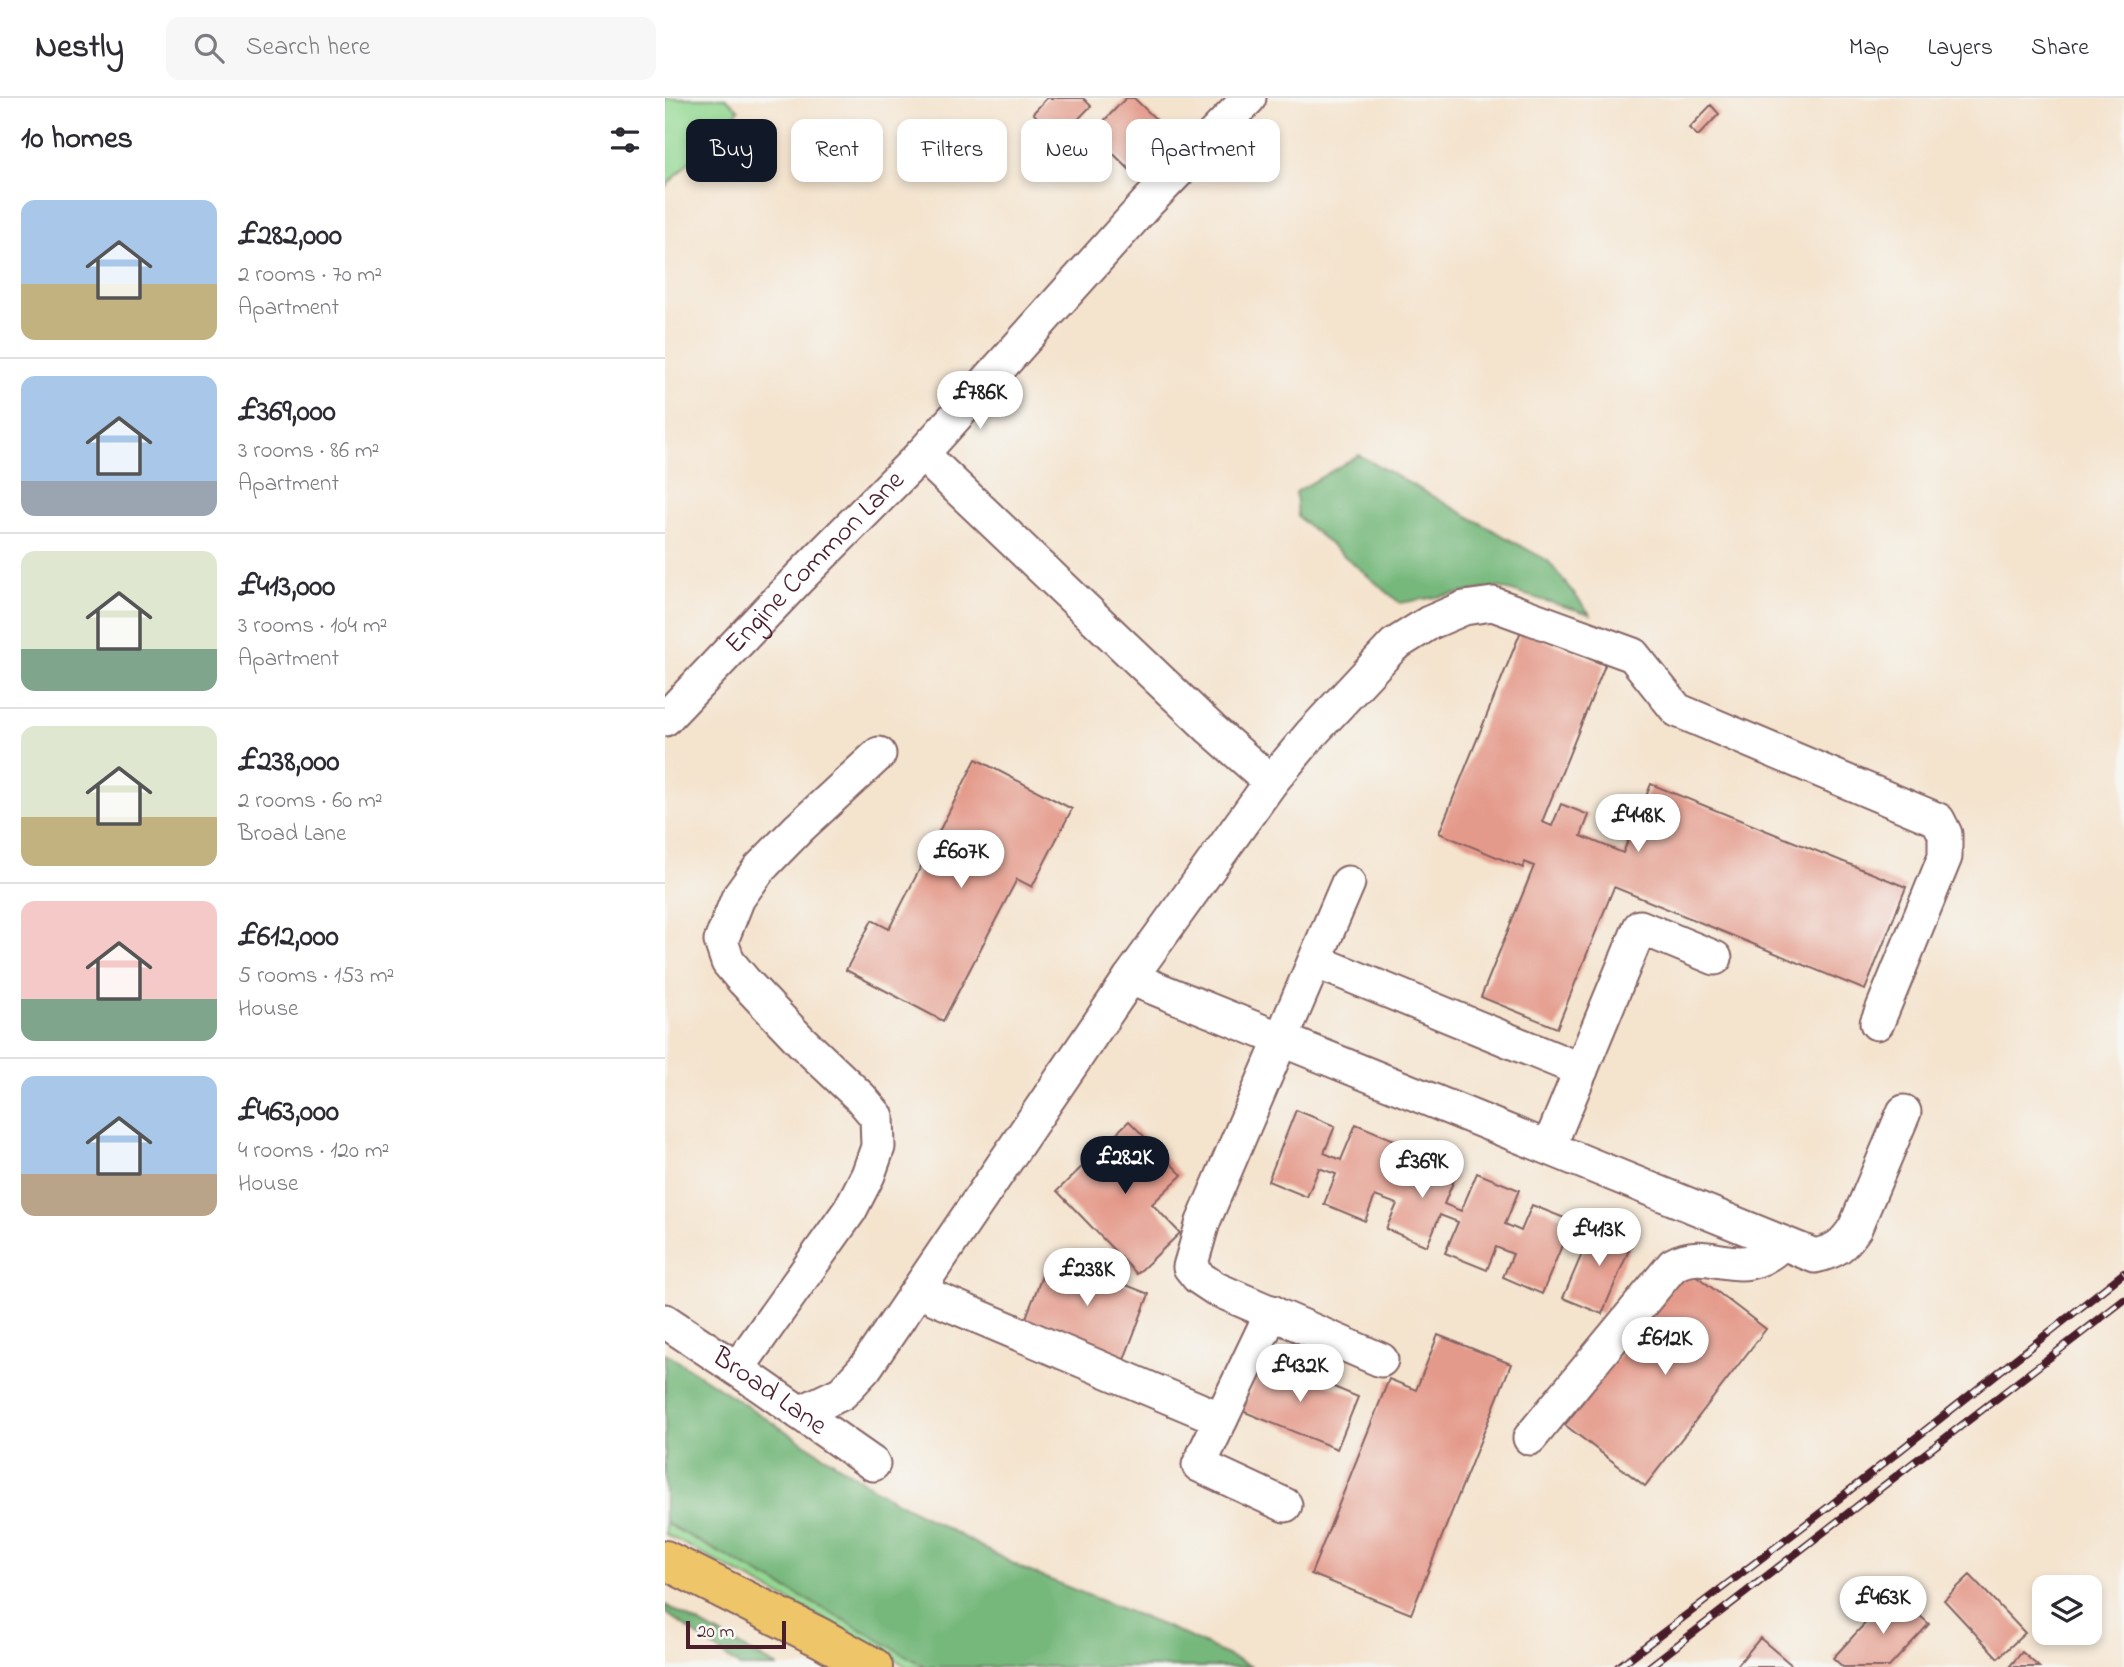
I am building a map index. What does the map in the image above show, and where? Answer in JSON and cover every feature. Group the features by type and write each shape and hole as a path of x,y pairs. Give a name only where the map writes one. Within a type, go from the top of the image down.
{"main road":[{"path":"665,1560 873,1667"}],"street":[{"name":"Engine Common Lane","path":"665,719 922,454 1147,204 1249,98"},
{"path":"922,454 1211,729 1271,782"},
{"path":"800,1413 842,1393 865,1368 1130,978 1271,782 1311,734 1394,645 1429,623 1464,608 1493,604 1633,656 1677,710 1938,820 1945,834 1945,857 1877,1023"},
{"path":"737,1369 850,1210 868,1175 878,1147 878,1137 877,1117 862,1098 752,990 729,962 721,942 738,898 759,869 807,820 879,754"},
{"path":"1348,883 1203,1222 1190,1267 1198,1277 1216,1289 1381,1360"},
{"path":"1549,1147 1640,927 1715,958"},
{"path":"1315,961 1581,1070"},
{"path":"1130,978 1815,1256 1833,1252 1847,1240 1855,1228 1904,1112"},
{"path":"1529,1438 1673,1265 1691,1259 1744,1264 1762,1260 1782,1243"},
{"path":"918,1291 1221,1419"},
{"path":"1272,1312 1199,1465 1285,1504"},
{"name":"Broad Lane","path":"665,1321 873,1464"}],"green space":[{"path":"665,98 726,98 739,110 730,119 686,119 686,165 665,187"},
{"path":"1359,455 1548,561 1590,614 1498,587 1400,603 1298,517 1296,492"},
{"path":"665,1353 886,1496 1023,1569 1174,1630 1252,1667 926,1667 665,1523"},
{"path":"665,1523 926,1667 908,1667 665,1534"},
{"path":"665,1605 778,1667 740,1667 665,1612"}],"building":[{"path":"1047,98 1083,98 1091,106 1078,119 1039,119 1033,113"},
{"path":"1126,98 1134,98 1156,119 1126,119 1126,166 1112,152 1112,119 1106,119"},
{"path":"1711,105 1719,114 1698,136 1689,128"},
{"path":"1521,631 1605,665 1542,822 1552,826 1561,804 1589,815 1581,836 1623,853 1651,784 1906,887 1865,990 1614,887 1557,1028 1481,997 1534,866 1525,862 1523,868 1439,833"},
{"path":"976,759 1072,809 1032,887 1017,879 943,1021 846,970 872,920 889,929"},
{"path":"1296,1110 1335,1126 1324,1153 1341,1160 1356,1124 1399,1142 1385,1176 1404,1184 1415,1158 1456,1175 1444,1204 1461,1211 1477,1173 1519,1190 1505,1224 1521,1231 1532,1205 1572,1221 1542,1294 1503,1277 1513,1254 1496,1247 1487,1270 1445,1253 1458,1222 1440,1215 1427,1246 1386,1229 1397,1204 1375,1196 1365,1221 1324,1204 1336,1174 1319,1168 1307,1197 1268,1181"},
{"path":"1129,1121 1182,1175 1152,1204 1180,1233 1137,1274 1057,1191"},
{"path":"1596,1221 1634,1238 1602,1314 1563,1298"},
{"path":"1050,1255 1149,1294 1123,1362 1024,1323"},
{"path":"1686,1268 1766,1329 1645,1486 1565,1425"},
{"path":"1438,1335 1511,1364 1411,1614 1311,1574 1389,1379 1416,1390"},
{"path":"1264,1358 1358,1397 1337,1449 1242,1411"},
{"path":"1970,1575 2025,1633 1998,1658 1944,1600"},
{"path":"1894,1592 1929,1624 1889,1667 1843,1667 1833,1658"},
{"path":"1760,1638 1794,1667 1736,1667"},
{"path":"2022,1652 2039,1667 2009,1667"}],"railway":[{"path":"1618,1667 1831,1505 2124,1273"},
{"path":"1649,1667 2124,1300"}]}
